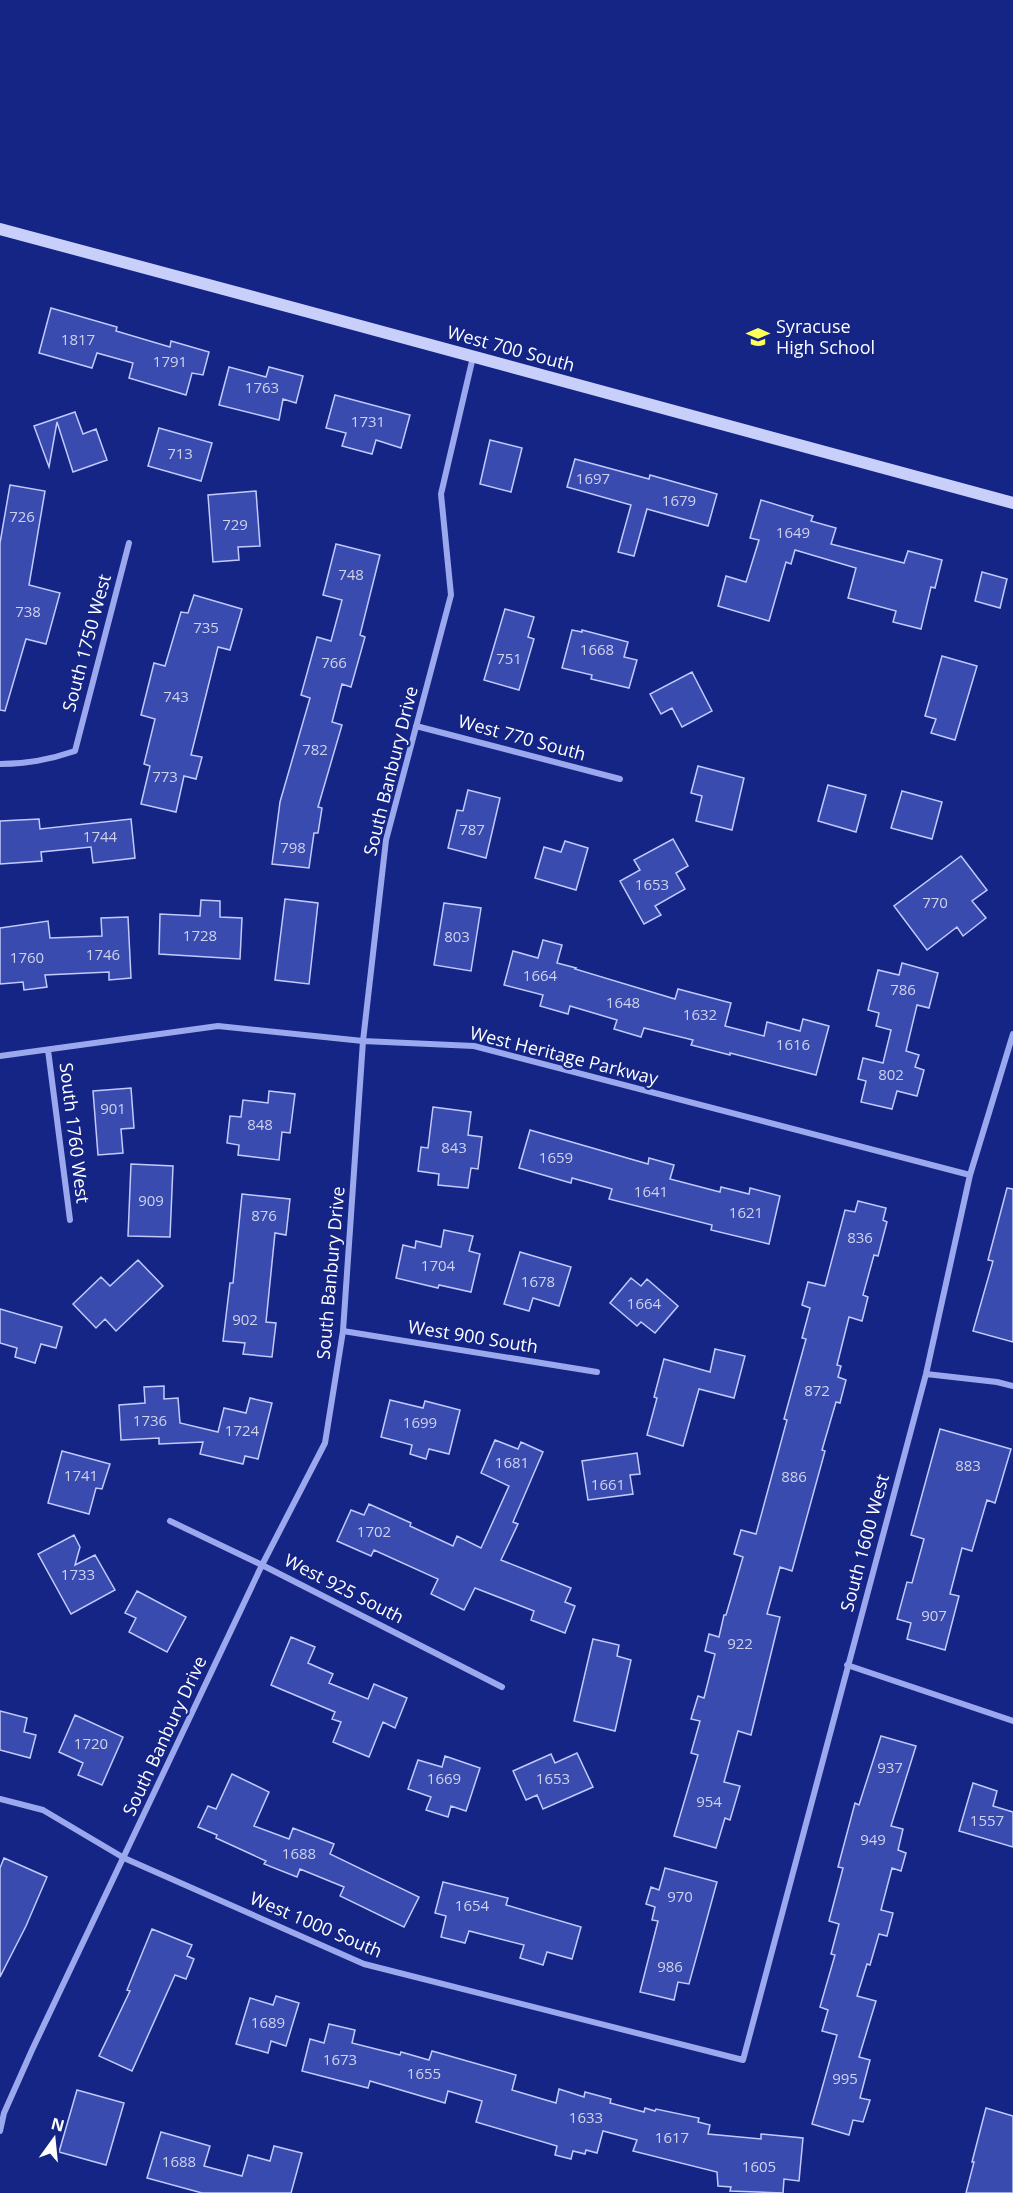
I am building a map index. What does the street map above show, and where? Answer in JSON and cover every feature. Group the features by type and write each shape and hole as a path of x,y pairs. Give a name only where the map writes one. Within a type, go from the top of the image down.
{"street":[{"name":"West 700 South","path":"0,229 1013,503"},
{"name":"South Banbury Drive","path":"0,2131 4,2113 32,2050 262,1564 325,1443 343,1331 363,1041 386,840 451,595 441,494 473,357"},
{"name":"South 1750 West","path":"0,764 26,764 52,759 75,751 129,543"},
{"name":"West 770 South","path":"416,726 620,778"},
{"name":"West Heritage Parkway","path":"0,1056 218,1026 363,1041 474,1046 970,1175"},
{"name":"South 1600 West","path":"743,2060 926,1374 970,1175 1013,1034"},
{"name":"South 1760 West","path":"48,1050 70,1220"},
{"name":"West 900 South","path":"343,1331 597,1372"},
{"path":"926,1374 1013,1386"},
{"name":"West 925 South","path":"170,1521 262,1564 502,1687"},
{"path":"847,1665 1013,1721"},
{"name":"West 1000 South","path":"0,1799 43,1810 124,1858 364,1964 743,2060"}],"building":[{"path":"51,308 117,327 116,331 170,347 171,341 209,352 203,375 192,373 186,395 129,378 133,363 97,353 92,368 39,353"},
{"path":"229,367 266,377 269,367 303,376 296,403 283,399 279,420 219,405"},
{"path":"335,395 410,415 401,448 376,440 372,454 342,446 346,433 326,428"},
{"path":"75,412 83,434 96,429 107,460 73,472 57,422 49,467 34,426"},
{"path":"159,428 212,443 201,481 148,466"},
{"path":"490,440 522,448 511,492 480,484"},
{"path":"575,459 649,479 650,475 717,494 708,526 647,509 634,556 618,552 631,505 567,487"},
{"path":"10,485 45,491 29,585 60,593 46,644 26,639 5,711 0,710 0,543"},
{"path":"256,491 260,546 238,547 239,560 213,562 208,495"},
{"path":"761,500 813,516 811,521 836,528 831,544 904,563 908,551 942,560 935,588 931,587 921,629 893,622 896,611 848,598 856,568 795,550 791,564 786,562 769,621 718,606 726,576 746,582 759,540 750,538"},
{"path":"336,544 380,555 360,635 365,637 351,687 342,684 332,722 342,725 318,807 322,808 318,833 314,833 309,868 272,864 280,802 310,698 301,695 317,637 331,641 342,600 323,595"},
{"path":"982,572 1007,579 1000,608 975,601"},
{"path":"194,595 242,609 230,650 218,647 191,755 202,757 196,779 184,776 176,812 141,804 150,766 144,764 155,719 141,715 154,663 165,666 181,612 188,613"},
{"path":"505,609 534,617 528,637 534,639 519,690 484,680"},
{"path":"572,630 582,632 582,630 628,642 624,657 637,660 629,688 591,679 592,675 562,668"},
{"path":"942,656 977,666 955,740 931,733 936,719 925,716"},
{"path":"692,672 712,711 682,727 672,708 661,714 650,694"},
{"path":"698,766 744,778 732,830 696,821 702,796 691,793"},
{"path":"828,785 866,795 856,832 818,821"},
{"path":"468,790 500,798 486,858 448,848 457,810 463,811"},
{"path":"902,791 942,802 932,839 891,828"},
{"path":"39,819 40,829 131,819 135,858 93,863 91,847 41,852 42,861 0,864 0,821"},
{"path":"673,839 688,866 676,873 685,889 655,906 661,915 644,924 620,881 640,870 634,860"},
{"path":"565,841 588,848 576,890 535,878 544,847 561,852"},
{"path":"961,856 987,890 972,901 986,918 963,936 957,927 927,950 894,906"},
{"path":"285,899 318,903 309,984 275,980"},
{"path":"201,900 220,901 220,917 242,918 240,959 159,954 160,914 200,916"},
{"path":"444,903 481,908 471,971 434,965"},
{"path":"128,917 131,978 109,980 109,972 45,975 47,987 24,990 23,982 0,984 0,928 48,921 50,938 102,936 101,918"},
{"path":"543,940 562,945 557,963 675,999 678,989 731,1003 725,1026 764,1036 767,1022 800,1031 803,1019 829,1026 816,1075 691,1045 693,1040 644,1028 641,1037 614,1029 617,1020 570,1006 568,1014 540,1006 543,995 504,985 513,951 538,958"},
{"path":"902,963 938,973 929,1008 917,1005 906,1051 919,1055 915,1067 924,1070 917,1096 897,1091 892,1109 861,1102 866,1081 858,1079 863,1058 883,1063 891,1030 876,1026 879,1013 868,1010 878,970 899,975"},
{"path":"131,1088 134,1128 121,1129 123,1153 98,1155 93,1091"},
{"path":"269,1091 295,1094 290,1133 282,1132 279,1160 238,1155 239,1145 227,1143 230,1116 241,1117 243,1100 268,1103"},
{"path":"433,1107 471,1112 468,1135 482,1137 478,1169 471,1168 468,1188 438,1185 439,1174 418,1171 421,1147 428,1148"},
{"path":"530,1130 648,1164 649,1158 674,1165 670,1179 720,1192 721,1187 749,1194 750,1188 780,1196 769,1244 711,1230 712,1225 609,1199 612,1189 572,1178 571,1183 519,1168"},
{"path":"131,1164 173,1166 170,1237 128,1236"},
{"path":"1007,1188 1013,1189 1013,1342 973,1331 993,1261 988,1260"},
{"path":"242,1194 290,1199 286,1235 275,1233 266,1322 276,1323 272,1357 243,1354 245,1343 223,1341 230,1283 233,1283"},
{"path":"858,1201 886,1208 883,1220 887,1222 878,1256 874,1255 863,1295 868,1297 862,1321 849,1317 837,1365 841,1366 838,1377 846,1380 840,1403 836,1402 822,1450 825,1451 792,1571 780,1567 767,1614 780,1617 751,1735 738,1731 724,1782 740,1786 730,1820 725,1818 716,1848 674,1836 698,1755 691,1753 700,1721 691,1719 698,1696 704,1698 715,1654 705,1651 709,1634 719,1637 724,1615 726,1615 743,1557 734,1554 741,1530 756,1534 806,1339 802,1338 810,1308 802,1305 808,1282 825,1286 845,1210 855,1212"},
{"path":"444,1230 473,1236 469,1251 480,1254 471,1292 439,1285 438,1288 396,1278 403,1245 415,1248 416,1241 441,1247"},
{"path":"520,1252 571,1267 559,1306 533,1298 529,1311 504,1304"},
{"path":"138,1260 163,1286 116,1331 105,1319 96,1328 73,1304 101,1277 110,1286"},
{"path":"631,1278 641,1286 647,1279 678,1306 655,1333 641,1322 637,1326 610,1303"},
{"path":"0,1309 62,1327 56,1348 41,1344 35,1363 15,1357 17,1348 0,1343"},
{"path":"715,1349 745,1356 734,1398 699,1389 683,1446 647,1435 664,1359 710,1372"},
{"path":"164,1386 164,1399 178,1398 180,1423 218,1432 224,1408 246,1413 250,1398 272,1403 258,1459 245,1456 243,1464 200,1454 203,1442 159,1444 159,1438 121,1440 119,1405 145,1403 144,1387"},
{"path":"390,1400 423,1408 425,1401 460,1410 449,1454 429,1449 426,1459 410,1454 412,1445 381,1437"},
{"path":"940,1429 1011,1449 995,1503 987,1500 972,1551 962,1548 950,1594 959,1596 945,1650 907,1639 911,1623 897,1619 907,1582 912,1583 924,1539 911,1535"},
{"path":"495,1440 518,1449 521,1442 543,1452 513,1522 518,1524 501,1560 571,1588 565,1602 575,1606 565,1633 531,1620 534,1611 475,1588 464,1610 431,1594 438,1579 374,1550 371,1556 337,1541 351,1510 364,1515 369,1504 453,1546 457,1536 481,1548 509,1486 481,1473"},
{"path":"62,1451 110,1464 102,1489 96,1488 89,1514 48,1503"},
{"path":"637,1453 640,1474 630,1475 633,1494 588,1500 582,1461"},
{"path":"74,1535 80,1547 75,1565 95,1555 115,1590 71,1614 38,1554"},
{"path":"137,1591 186,1617 167,1652 129,1632 136,1618 125,1613"},
{"path":"291,1637 315,1647 308,1663 333,1674 329,1683 368,1699 374,1684 407,1698 395,1728 383,1722 369,1757 333,1742 341,1722 332,1719 335,1712 271,1685"},
{"path":"593,1639 619,1645 617,1656 631,1660 615,1731 574,1721"},
{"path":"0,1711 27,1718 24,1732 36,1735 30,1758 0,1750"},
{"path":"75,1715 123,1737 102,1785 78,1775 83,1763 59,1752"},
{"path":"881,1736 916,1746 891,1826 903,1829 898,1850 906,1853 901,1871 892,1868 881,1910 893,1913 887,1936 879,1934 870,1965 867,1964 857,1996 876,2001 859,2057 870,2060 860,2098 870,2100 863,2122 853,2120 849,2135 812,2124 837,2035 822,2031 828,2010 820,2007 835,1955 831,1954 839,1924 829,1921 843,1868 838,1867 855,1803 859,1805"},
{"path":"577,1753 593,1787 543,1809 537,1795 526,1800 513,1771 551,1754 555,1763"},
{"path":"445,1756 480,1768 466,1811 451,1806 448,1817 426,1810 431,1797 408,1789 418,1760 442,1767"},
{"path":"232,1774 269,1792 254,1826 289,1839 293,1828 334,1844 330,1854 419,1897 404,1927 340,1896 344,1887 300,1869 297,1877 264,1864 266,1861 198,1827 208,1806 216,1809"},
{"path":"973,1783 997,1791 993,1806 1013,1812 1013,1847 959,1831"},
{"path":"4,1858 47,1877 26,1926 0,1977 0,1868"},
{"path":"665,1868 717,1882 689,1984 678,1982 674,2000 640,1992 658,1921 652,1920 655,1907 646,1904 651,1887 659,1890"},
{"path":"443,1882 508,1898 506,1905 581,1927 572,1959 547,1952 543,1965 520,1958 524,1945 469,1931 465,1943 441,1937 446,1916 435,1913"},
{"path":"152,1929 192,1945 187,1956 194,1959 186,1979 175,1975 132,2071 99,2056 130,1991 127,1990"},
{"path":"276,1996 299,2003 286,2046 271,2041 268,2053 236,2044 250,1998 273,2005"},
{"path":"329,2024 355,2030 352,2043 429,2060 432,2051 516,2075 512,2090 556,2103 559,2089 584,2097 585,2092 611,2099 610,2103 644,2112 645,2108 655,2111 656,2109 699,2118 698,2122 710,2125 708,2134 761,2139 761,2134 803,2138 799,2181 784,2179 783,2193 730,2191 731,2187 718,2186 717,2172 633,2151 637,2140 603,2131 597,2153 586,2150 585,2154 573,2151 571,2159 555,2155 557,2146 476,2122 482,2101 448,2091 445,2103 370,2081 368,2088 302,2071 310,2039 324,2043"},
{"path":"77,2090 124,2103 106,2165 59,2152"},
{"path":"986,2108 1013,2116 1013,2193 966,2193"},
{"path":"161,2132 210,2146 204,2166 242,2176 248,2155 270,2161 274,2146 302,2153 291,2193 202,2193 147,2178"}],"place":[{"name":"Syracuse High School","path":"758,337"}]}
